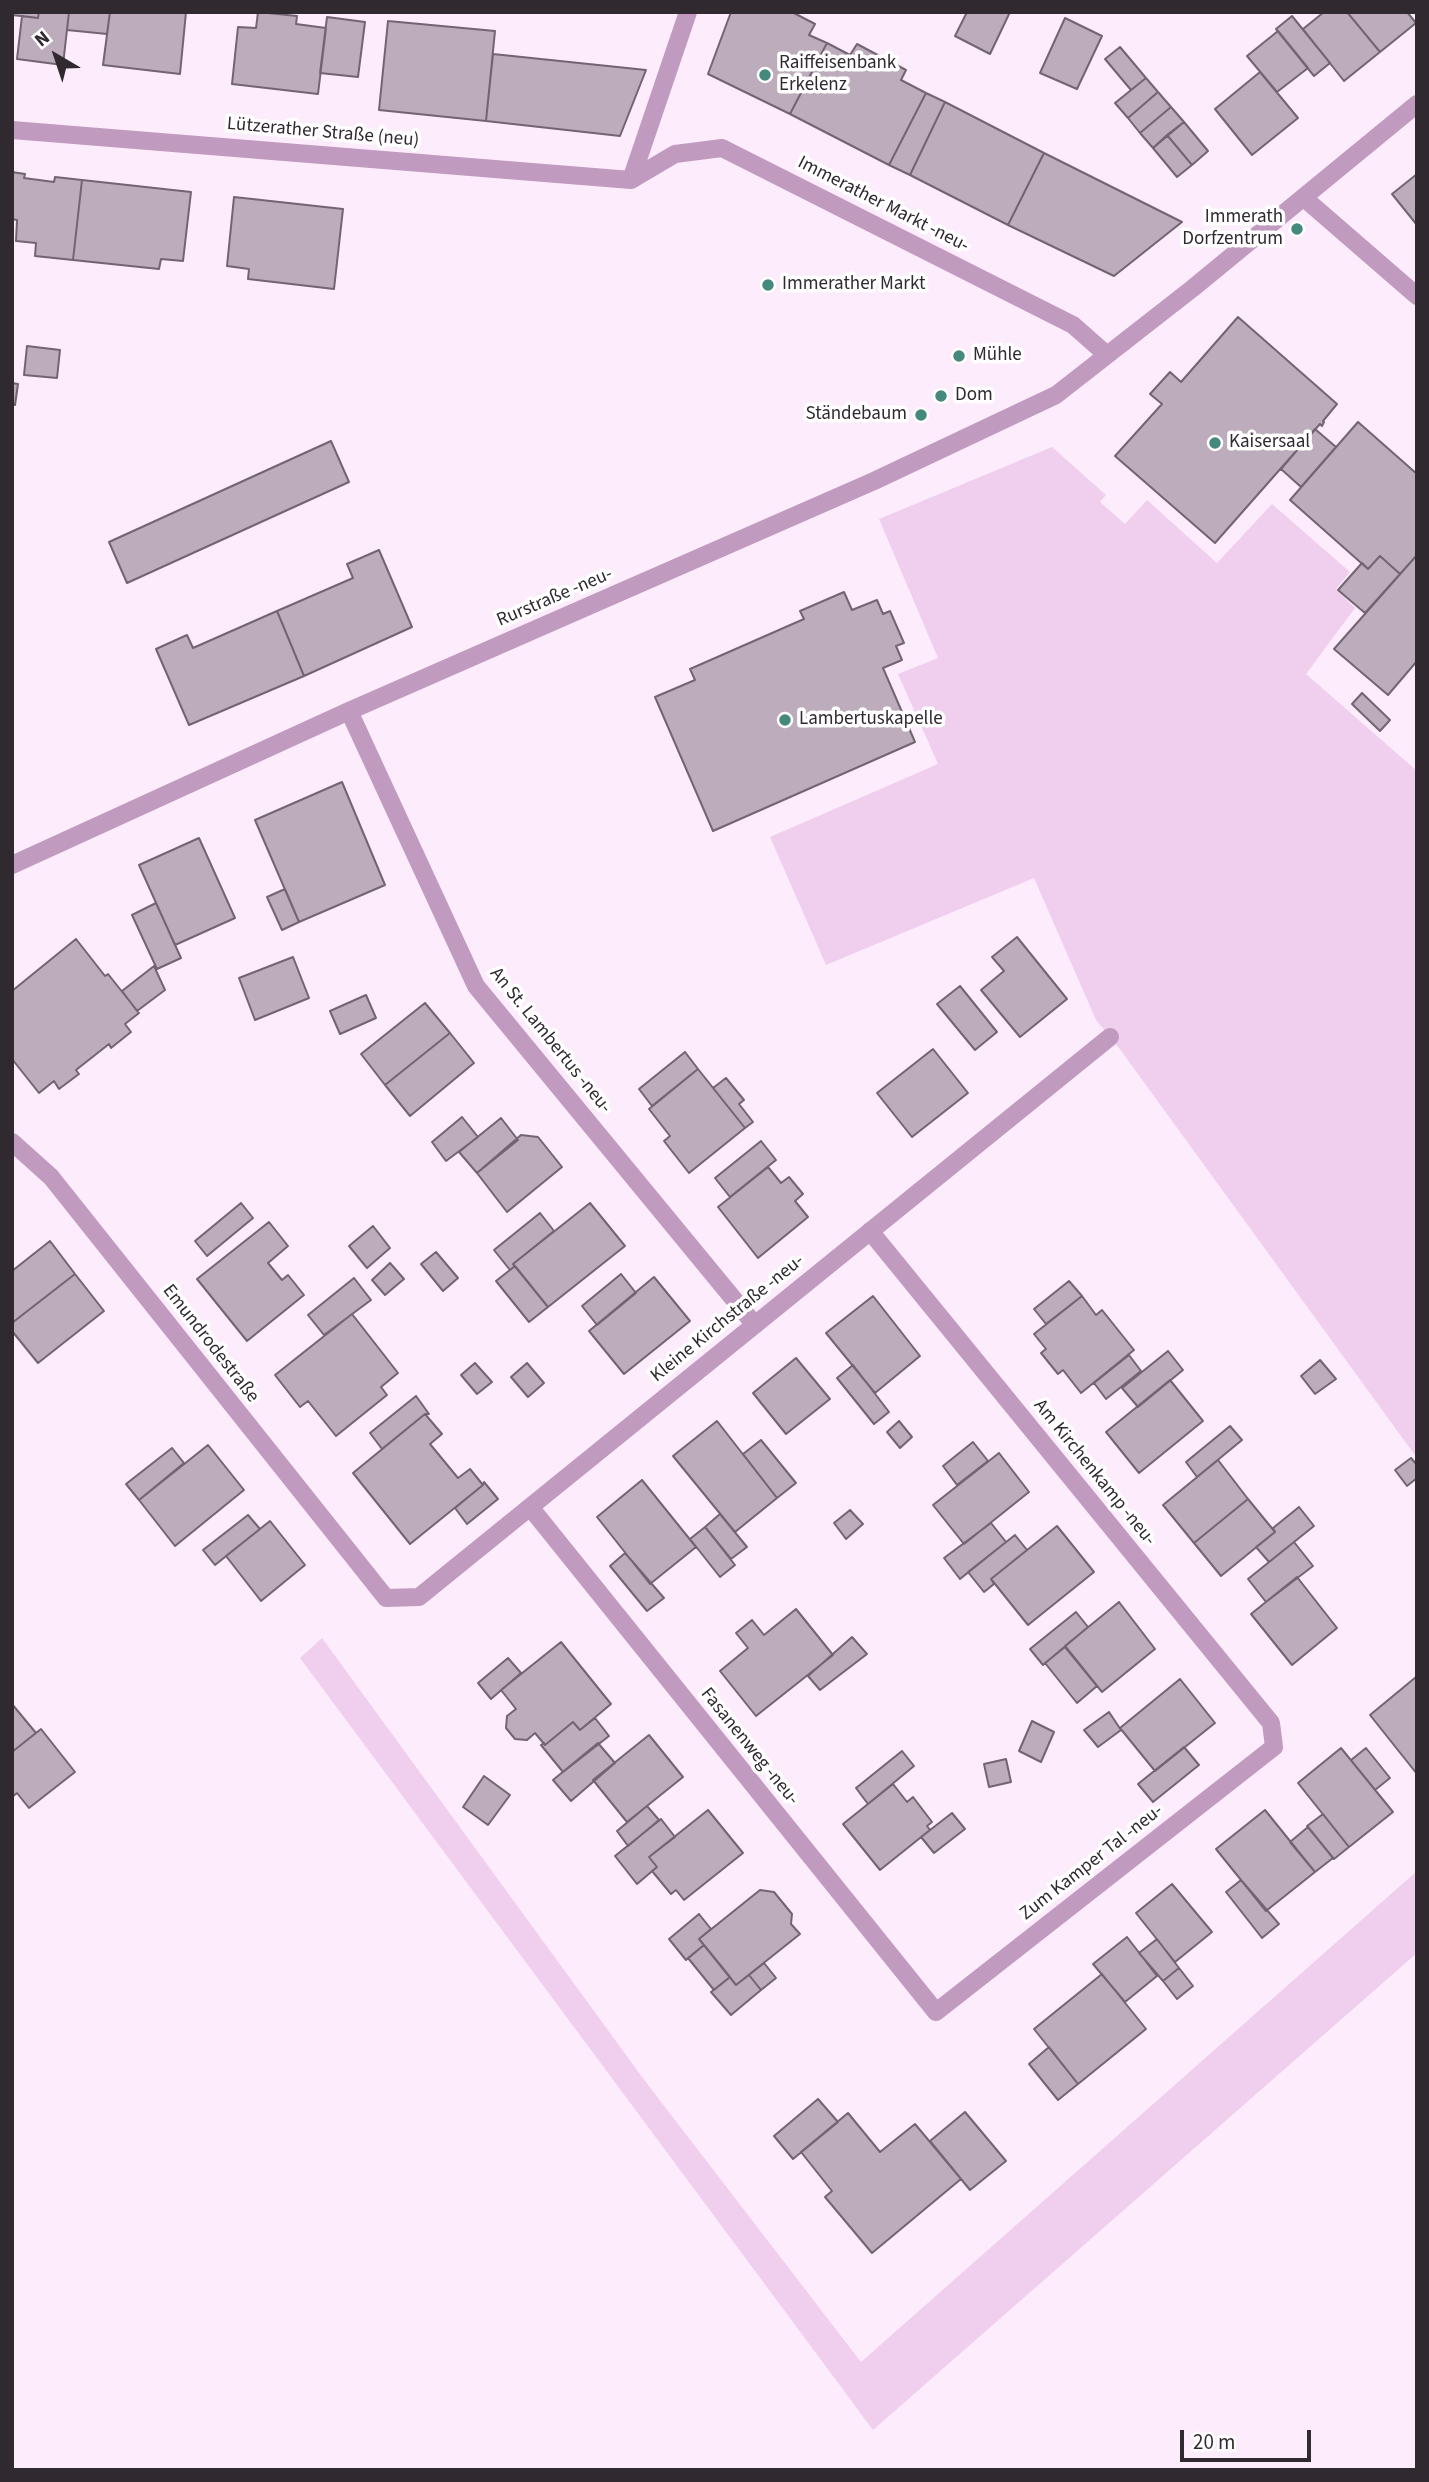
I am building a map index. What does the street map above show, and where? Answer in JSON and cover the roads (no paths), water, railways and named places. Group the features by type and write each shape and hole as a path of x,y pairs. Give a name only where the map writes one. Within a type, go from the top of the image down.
{"street":[{"path":"631,180 688,12"},
{"name":"Rurstraße -neu-","path":"12,865 349,711 991,428 1056,395 1304,198 1417,104"},
{"name":"Lützerather Straße (neu)","path":"12,130 631,180"},
{"name":"Immerather Markt -neu-","path":"631,180 675,154 722,148 1073,325 1107,355"},
{"path":"1304,198 1417,296"},
{"name":"An St. Lambertus -neu-","path":"349,711 476,986 755,1325"},
{"name":"Kleine Kirchstraße -neu-","path":"369,1578 386,1598 419,1597 1110,1037"},
{"name":"Emundrodestraße","path":"12,1142 51,1177 369,1578"},
{"name":"Am Kirchenkamp -neu-","path":"870,1231 1271,1723 1274,1747"},
{"name":"Fasanenweg -neu-","path":"530,1507 936,2012"},
{"name":"Zum Kamper Tal -neu-","path":"936,2012 1274,1747"}],"place":[{"name":"Raiffeisenbank Erkelenz","path":"765,75"},
{"name":"Immerath Dorfzentrum","path":"1297,229"},
{"name":"Immerather Markt","path":"768,285"},
{"name":"Mühle","path":"959,356"},
{"name":"Dom","path":"941,396"},
{"name":"Ständebaum","path":"921,415"},
{"name":"Kaisersaal","path":"1215,443"},
{"name":"Lambertuskapelle","path":"785,720"}]}
